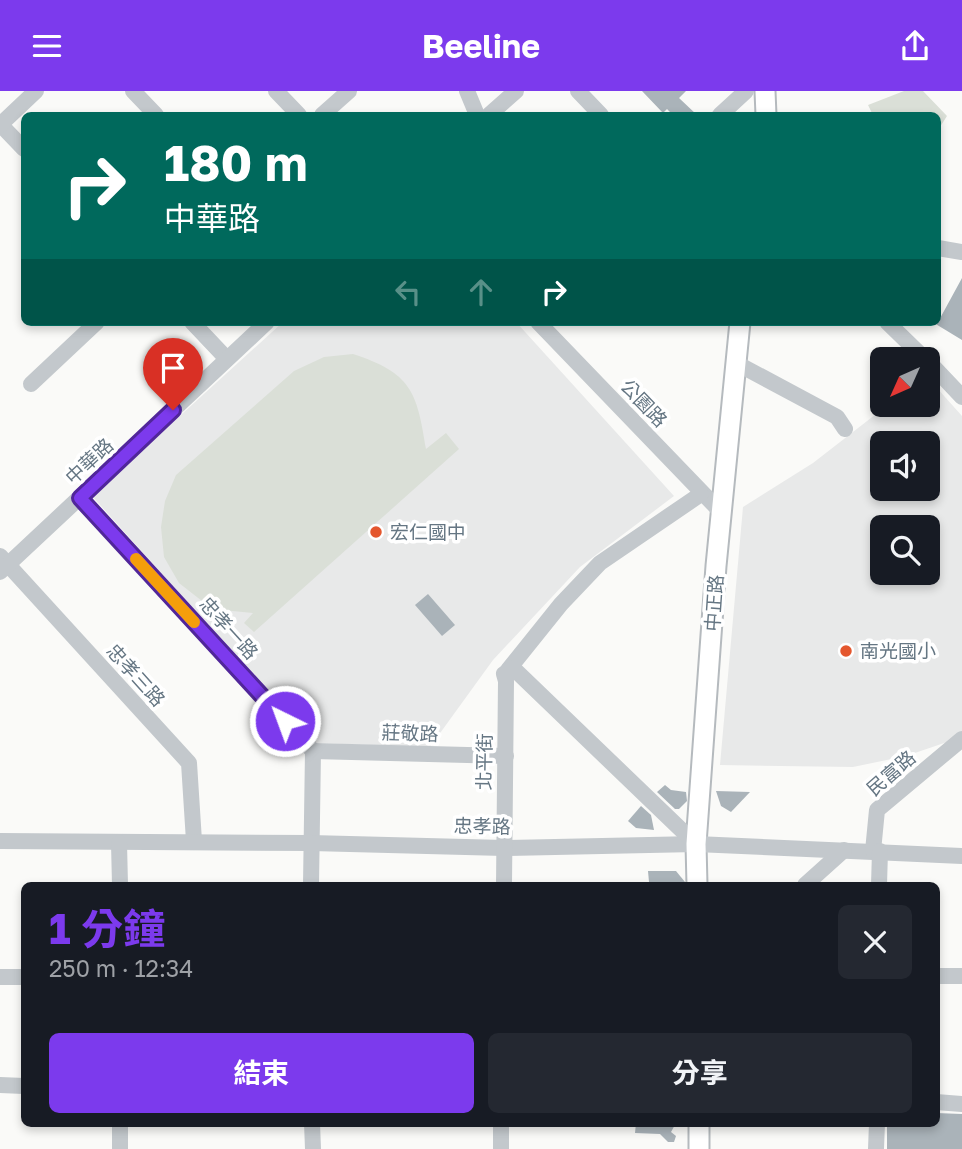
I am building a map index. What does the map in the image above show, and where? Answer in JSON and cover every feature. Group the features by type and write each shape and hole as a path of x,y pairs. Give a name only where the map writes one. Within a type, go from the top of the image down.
{"main road":[{"name":"中正路","path":"697,882 696,844 721,512 740,326"},
{"path":"699,1127 699,1149"}],"street":[{"path":"21,146 0,124 36,91"},
{"path":"133,91 153,112"},
{"path":"276,91 296,112"},
{"path":"332,112 349,91"},
{"path":"467,91 476,112"},
{"path":"492,112 516,91"},
{"path":"578,91 598,112"},
{"path":"723,112 746,91"},
{"path":"941,248 962,252"},
{"path":"31,384 93,326"},
{"path":"195,326 227,359"},
{"name":"中華路","path":"3,564 80,498 263,326"},
{"name":"公園路","path":"542,326 721,512"},
{"path":"891,326 913,347"},
{"path":"736,363 837,417 845,429"},
{"path":"940,374 962,397"},
{"path":"507,675 561,604 600,563 701,494"},
{"name":"忠孝一路","path":"80,498 313,751"},
{"name":"忠孝三路","path":"3,564 189,763 194,841"},
{"path":"507,675 517,669 696,844"},
{"name":"北平街","path":"503,882 507,675"},
{"name":"民富路","path":"879,882 877,810 962,739"},
{"path":"310,882 313,751"},
{"name":"莊敬路","path":"313,751 506,757"},
{"name":"忠孝路","path":"0,841 194,841 504,848 696,844 962,856"},
{"path":"119,843 120,882"},
{"path":"808,882 844,850"},
{"path":"940,976 962,977"},
{"path":"0,977 21,977"},
{"path":"0,1085 21,1086"},
{"path":"940,1102 962,1104"},
{"path":"120,1127 120,1149"},
{"path":"312,1127 313,1149"},
{"path":"501,1127 501,1149"},
{"path":"876,1149 877,1127"}],"shaded area":[{"path":"904,91 923,91 947,116 941,125 941,112 872,112 868,105"},
{"name":"宏仁國中","path":"279,326 520,326 674,496 580,567 493,660 430,747 314,743 92,496"},
{"path":"353,354 388,369 408,387 419,412 426,449 446,433 459,449 254,632 244,623 253,613 222,610 202,601 179,583 164,557 161,527 165,501 176,475 294,371 324,357"},
{"name":"南光國小","path":"940,391 962,416 962,731 953,740 906,756 853,767 720,765 743,507 813,463 872,417 940,417"}],"building":[{"path":"642,91 686,91 679,98 694,112 670,112 667,109 662,112"},
{"path":"962,278 962,340 939,326 941,316"},
{"path":"428,594 455,625 442,636 415,605"},
{"path":"665,785 671,790 686,792 687,801 679,809 675,809 657,792"},
{"path":"716,791 750,792 731,812 721,806"},
{"path":"641,806 651,815 654,830 636,828 628,821"},
{"path":"648,871 676,871 685,882 649,882"},
{"path":"940,1113 962,1114 962,1149 887,1149 887,1127 940,1127"},
{"path":"636,1127 674,1127 671,1132 676,1136 674,1142 668,1142 660,1134 635,1133"}],"slow traffic":[{"path":"136,559 194,622"}],"place":[{"name":"宏仁國中","path":"376,532"},
{"name":"南光國小","path":"846,651"}],"route":[{"path":"173,410 80,498 285,721"}]}
